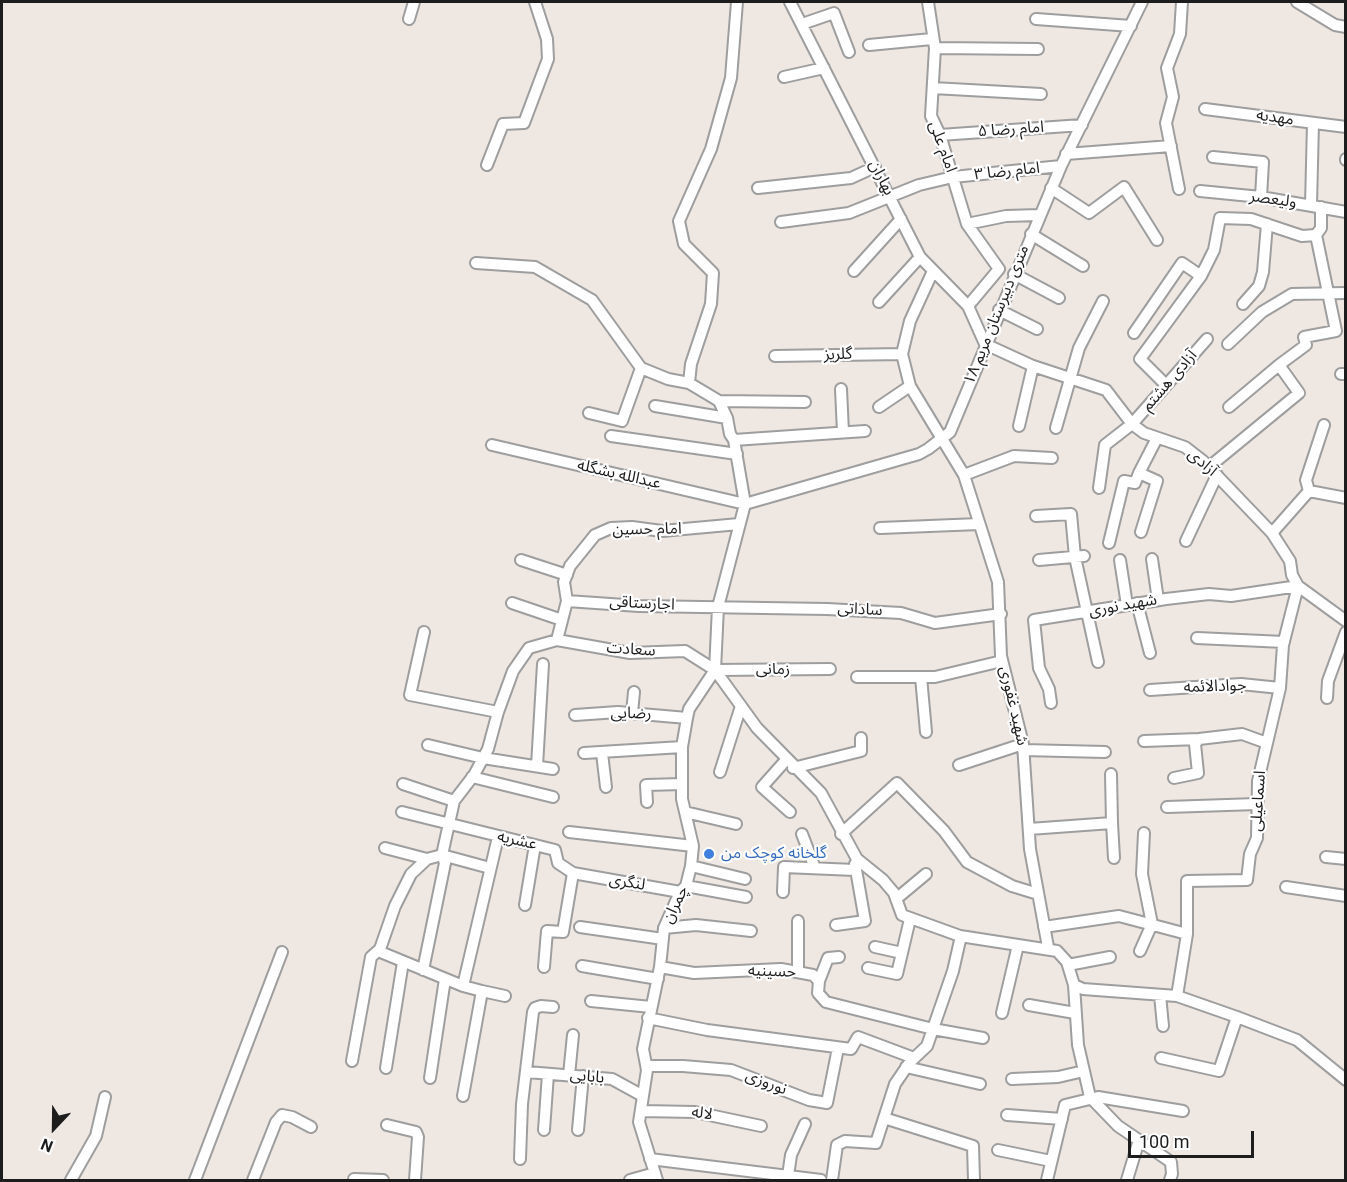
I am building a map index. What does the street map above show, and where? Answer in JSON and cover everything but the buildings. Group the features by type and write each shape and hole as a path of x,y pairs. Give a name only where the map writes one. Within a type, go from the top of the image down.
{"street":[{"path":"409,19 414,2"},
{"path":"487,165 502,124 524,123 548,59 547,39 535,2"},
{"path":"689,383 691,364 711,304 713,273 684,244 679,221 711,149 731,78 737,2"},
{"name":"بهاران","path":"790,2 920,257 968,306 985,344"},
{"name":"امام علی","path":"928,2 934,43 930,116 940,135 966,222 999,269 968,306"},
{"name":"۱۸ متری دبیرستان مریم","path":"745,504 919,454 950,432 1060,166 1142,2"},
{"path":"1179,189 1166,123 1173,97 1167,68 1180,34 1182,2"},
{"path":"1297,2 1335,25 1346,27"},
{"path":"802,24 834,13 849,52"},
{"path":"1036,19 1131,26"},
{"path":"869,45 934,43 1038,49"},
{"path":"784,77 824,68"},
{"path":"933,88 1041,94"},
{"name":"مهدیه","path":"1205,109 1346,127"},
{"path":"1229,407 1306,345 1304,337 1341,331 1328,294 1316,235 1321,228 1316,206 1313,123"},
{"name":"امام رضا ۵","path":"940,135 1082,125"},
{"path":"1066,154 1171,146"},
{"path":"1213,158 1263,162 1261,197"},
{"name":"امام رضا ۳","path":"782,222 849,213 919,185 953,177 1060,166"},
{"path":"758,188 851,178 875,167"},
{"path":"1051,188 1089,213 1124,187 1157,240"},
{"name":"ولیعصر","path":"1200,191 1261,197 1346,212"},
{"path":"966,222 1006,216 1039,215"},
{"path":"1167,385 1140,359 1201,276 1214,250 1220,218 1251,219 1302,236 1316,235"},
{"path":"854,272 901,219"},
{"path":"1243,304 1259,286 1263,272 1267,224"},
{"path":"1031,234 1083,266"},
{"path":"879,302 920,257"},
{"path":"476,263 535,267 592,300 641,368 668,379 689,383 719,401 805,402"},
{"path":"1134,333 1182,263 1201,276"},
{"path":"933,271 910,321 902,354 910,386 943,437"},
{"path":"1014,274 1059,298"},
{"path":"1228,344 1263,312 1292,294 1346,293"},
{"path":"1056,428 1069,376 1079,348 1103,301"},
{"path":"999,310 1038,329"},
{"name":"آزادی هشتم","path":"1099,488 1105,445 1132,424 1207,339"},
{"name":"آزادی","path":"985,344 1032,366 1069,376 1106,390 1132,424 1144,434 1185,447 1209,467 1272,532 1290,561 1292,575 1298,586"},
{"name":"گلریز","path":"775,356 902,354"},
{"path":"1209,467 1299,393 1279,365"},
{"path":"1019,426 1032,366"},
{"path":"589,413 622,421 641,368"},
{"path":"879,407 910,386"},
{"path":"841,389 843,432"},
{"path":"719,401 734,440 745,504 718,607 715,670 741,706 790,764 821,793 841,834 855,856 883,880 896,899 902,915 961,936 1057,951 1068,965 1074,985 1075,1013 1090,1097 1118,1126 1171,1162 1170,1180"},
{"path":"655,406 727,418"},
{"path":"1309,491 1306,480 1324,425"},
{"path":"734,440 865,431"},
{"path":"611,436 737,454"},
{"name":"شهید غفوری","path":"943,437 964,475 998,582 1002,661 1023,747 1029,829 1048,948"},
{"path":"1109,543 1124,481 1135,483 1157,438"},
{"name":"عبدالله بشگله","path":"492,445 745,504"},
{"path":"964,475 1014,456 1052,458"},
{"path":"1139,473 1157,481 1141,532"},
{"path":"1186,541 1217,475"},
{"path":"1309,491 1346,498"},
{"path":"1272,532 1309,491"},
{"path":"1036,516 1071,514 1086,613 1098,662"},
{"name":"امام حسین","path":"557,639 567,601 564,582 570,566 583,547 595,535 611,528 632,527 662,531 739,524"},
{"path":"880,528 979,524"},
{"path":"1039,560 1079,556"},
{"path":"1152,559 1158,600"},
{"path":"521,560 567,575"},
{"path":"1120,560 1132,604 1150,654"},
{"path":"1298,586 1346,621"},
{"name":"شهید نوری","path":"1051,703 1049,689 1039,668 1034,620 1158,600 1209,594 1251,593 1298,586"},
{"name":"اسماعیلی","path":"1177,996 1187,934 1187,881 1247,880 1250,854 1257,838 1258,781 1280,688 1284,642 1298,586"},
{"name":"اجارستاقی","path":"567,601 639,606 718,607"},
{"path":"512,603 562,620"},
{"name":"ساداتی","path":"718,607 901,613 935,623 1001,614"},
{"path":"423,970 445,863 442,855 454,801 483,758 498,712 410,695 424,632"},
{"path":"1327,698 1328,681 1346,632"},
{"path":"1197,638 1284,642"},
{"name":"سعادت","path":"498,712 513,671 529,648 557,639 630,653 685,651 715,670"},
{"path":"856,677 935,677 1002,661"},
{"path":"537,766 543,664"},
{"name":"زمانی","path":"715,670 830,669"},
{"name":"چمران","path":"656,1177 639,1122 647,1066 643,1049 659,973 664,933 692,866 693,846 685,812 682,784 682,747 687,718 689,709 715,670"},
{"path":"921,677 927,732"},
{"name":"جوادالائمه","path":"1150,690 1241,684 1280,688"},
{"path":"632,713 634,692"},
{"path":"720,772 741,706"},
{"name":"رضایی","path":"575,715 632,713 687,718"},
{"path":"1144,741 1199,739 1242,734 1267,742"},
{"path":"790,812 762,787 790,764 861,751 861,738"},
{"path":"1174,778 1198,774 1195,744 1199,739"},
{"path":"428,745 483,758 553,769"},
{"path":"584,753 682,747"},
{"path":"958,765 1023,747 1105,752"},
{"path":"602,753 606,788"},
{"path":"1111,774 1114,858"},
{"path":"472,777 554,797"},
{"path":"647,802 645,779 682,784"},
{"path":"841,834 897,783 944,831 968,862 1012,886 1038,894"},
{"path":"403,784 454,801"},
{"path":"1167,807 1257,804"},
{"name":"عشریه","path":"402,812 555,850 558,863 573,873"},
{"path":"685,812 736,824"},
{"path":"1029,829 1112,823"},
{"path":"568,831 693,846"},
{"path":"1140,951 1152,924 1142,874 1144,833"},
{"path":"801,834 815,868"},
{"path":"463,986 498,837"},
{"path":"525,905 535,845"},
{"path":"386,848 427,859"},
{"path":"352,1061 371,957 378,951 411,874 427,859 442,855 490,868"},
{"path":"836,925 865,921 855,870 855,856"},
{"path":"1326,857 1346,859"},
{"path":"692,866 745,879"},
{"path":"783,892 784,867 855,870"},
{"path":"544,967 547,931 562,932 573,873"},
{"name":"لنگری","path":"573,873 746,897"},
{"path":"896,899 926,874"},
{"path":"1286,887 1346,896"},
{"path":"1044,927 1119,916 1187,934"},
{"path":"868,968 897,974 910,919"},
{"path":"798,921 798,972"},
{"path":"580,927 664,933 696,925 751,932"},
{"path":"832,1180 837,1145 845,1141 876,1143 895,1084 910,1062 927,1046 953,971 961,936"},
{"path":"1002,1013 1018,945"},
{"path":"875,947 902,953"},
{"path":"378,951 463,986 505,996"},
{"path":"195,1180 282,952"},
{"path":"819,981 828,958 839,957"},
{"path":"1068,965 1110,957"},
{"path":"386,1068 403,962"},
{"name":"حسینیه","path":"582,966 659,973 781,969 798,972 813,975 819,981 818,993 826,1002 933,1029 983,1038"},
{"path":"430,1078 445,979"},
{"path":"1074,985 1083,989 1177,996 1297,1040 1346,1080"},
{"path":"463,1096 482,991"},
{"path":"1160,994 1163,1026"},
{"path":"591,1001 650,1012 707,1030 838,1048 851,1049 858,1037 910,1062 980,1084"},
{"path":"1029,1005 1075,1013"},
{"path":"520,1159 533,1012 541,1006 553,1007"},
{"path":"1161,1058 1219,1071 1237,1017"},
{"path":"569,1075 573,1035"},
{"name":"نوروزی","path":"647,1066 731,1070 809,1100 826,1103 838,1048"},
{"path":"1012,1079 1058,1077 1084,1071"},
{"name":"بابایی","path":"527,1072 612,1079 643,1096"},
{"path":"544,1130 548,1074"},
{"path":"578,1130 583,1076"},
{"path":"71,1180 96,1136 105,1097"},
{"path":"1047,1180 1065,1105 1090,1097 1183,1111"},
{"name":"لاله","path":"641,1111 695,1112 761,1126"},
{"path":"1007,1114 1062,1119"},
{"path":"253,1180 276,1122 282,1115 292,1117 311,1127"},
{"path":"884,1118 972,1146 974,1180"},
{"path":"789,1176 791,1155 805,1124"},
{"path":"387,1125 416,1132 415,1180"},
{"path":"1127,1180 1139,1140"},
{"path":"998,1150 1052,1161"},
{"path":"650,1159 821,1180"},
{"path":"630,1180 656,1177"},
{"path":"354,1179 383,1180"}],"place":[{"name":"گلخانه کوچک من","path":"709,854"}]}
